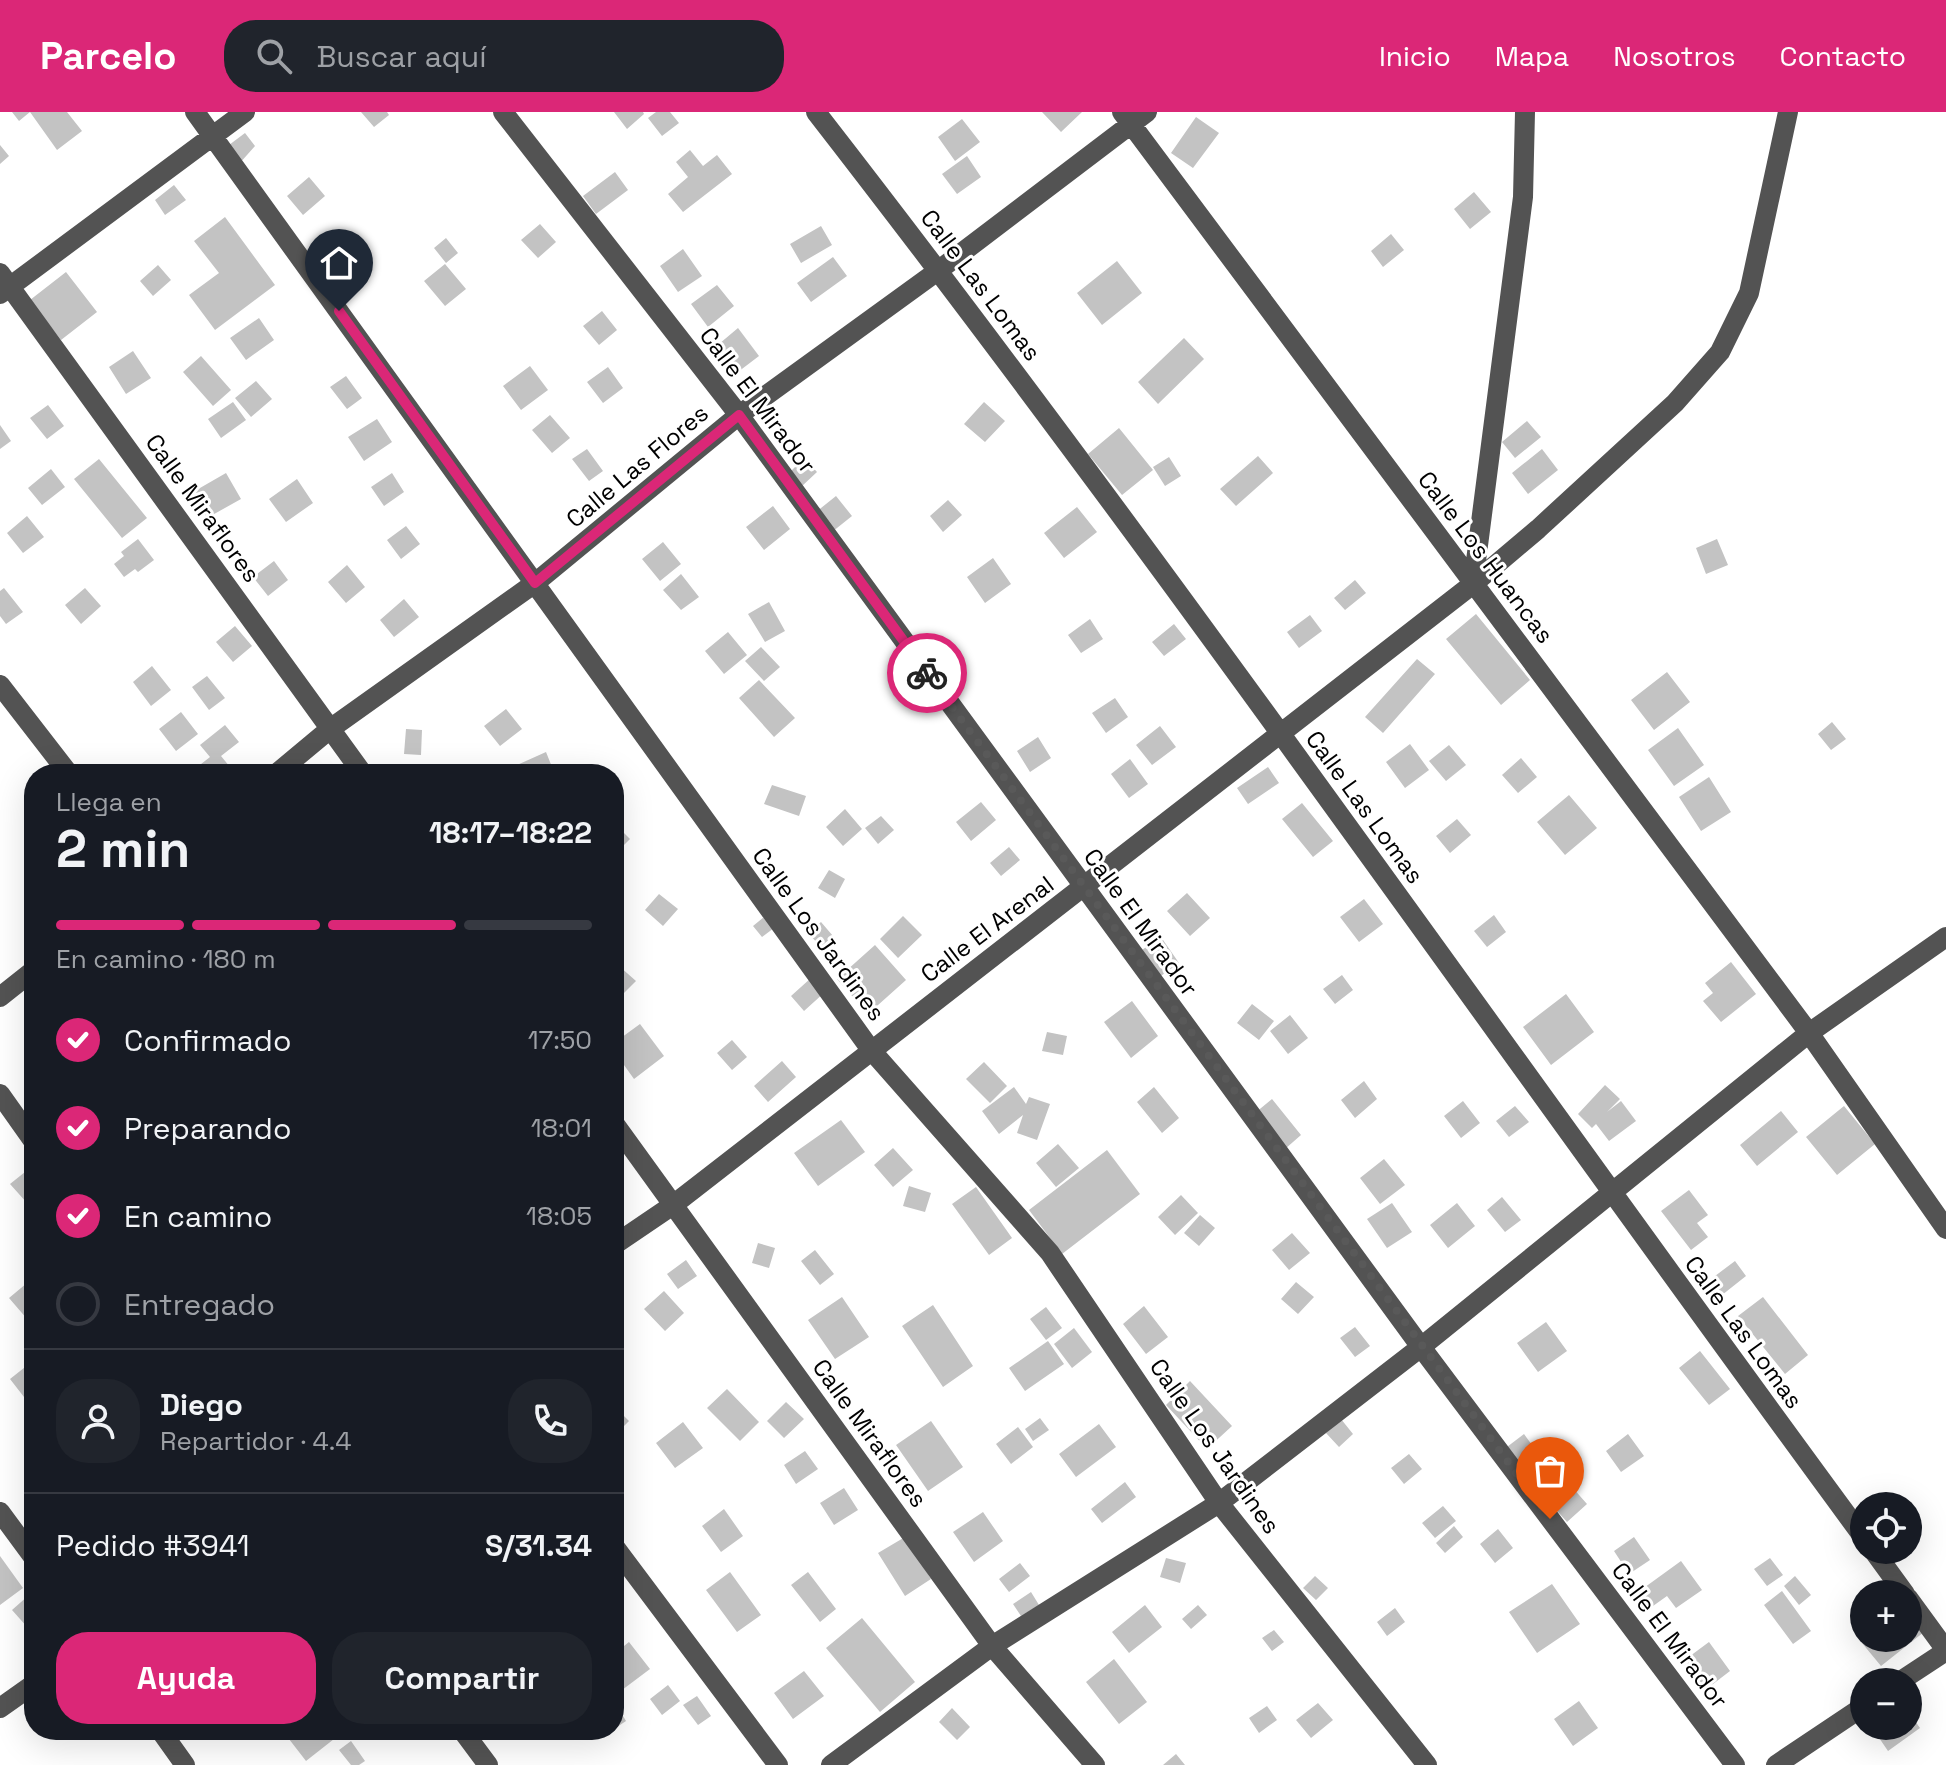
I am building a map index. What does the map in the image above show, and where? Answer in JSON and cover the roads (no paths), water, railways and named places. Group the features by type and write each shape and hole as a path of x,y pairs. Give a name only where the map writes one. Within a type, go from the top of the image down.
{"street":[{"name":"Calle Los Jardines","path":"195,112 871,1050 1050,1253 1219,1503 1427,1765"},
{"path":"3,284 214,138 245,112"},
{"name":"Calle El Mirador","path":"503,112 739,415 1421,1347 1735,1765"},
{"name":"Calle Las Lomas","path":"816,112 939,270 1282,735 1611,1194 1850,1519"},
{"path":"1473,584 1523,197 1525,112"},
{"name":"Calle El Arenal","path":"624,1238 673,1205 1084,889 1473,584 1538,529 1675,403 1720,352 1749,293 1788,112"},
{"name":"Calle Las Flores","path":"288,764 330,729 535,583 739,415 939,270 1134,116"},
{"name":"Calle Los Huancas","path":"1134,116 1473,584 1809,1033 1946,1229"},
{"name":"Calle Miraflores","path":"3,284 356,764"},
{"path":"0,685 61,764"},
{"path":"831,1765 992,1646 1219,1503 1421,1347 1809,1033 1946,937"},
{"path":"0,997 24,978"},
{"path":"0,1094 24,1128"},
{"name":"Calle Miraflores","path":"624,1137 992,1646 1095,1765"},
{"path":"0,1512 24,1544"},
{"path":"624,1559 778,1765"},
{"path":"1920,1668 1946,1650 1922,1618"},
{"path":"0,1708 24,1691"},
{"path":"1776,1765 1850,1715"},
{"path":"167,1740 185,1765"},
{"path":"469,1740 488,1765"}]}
